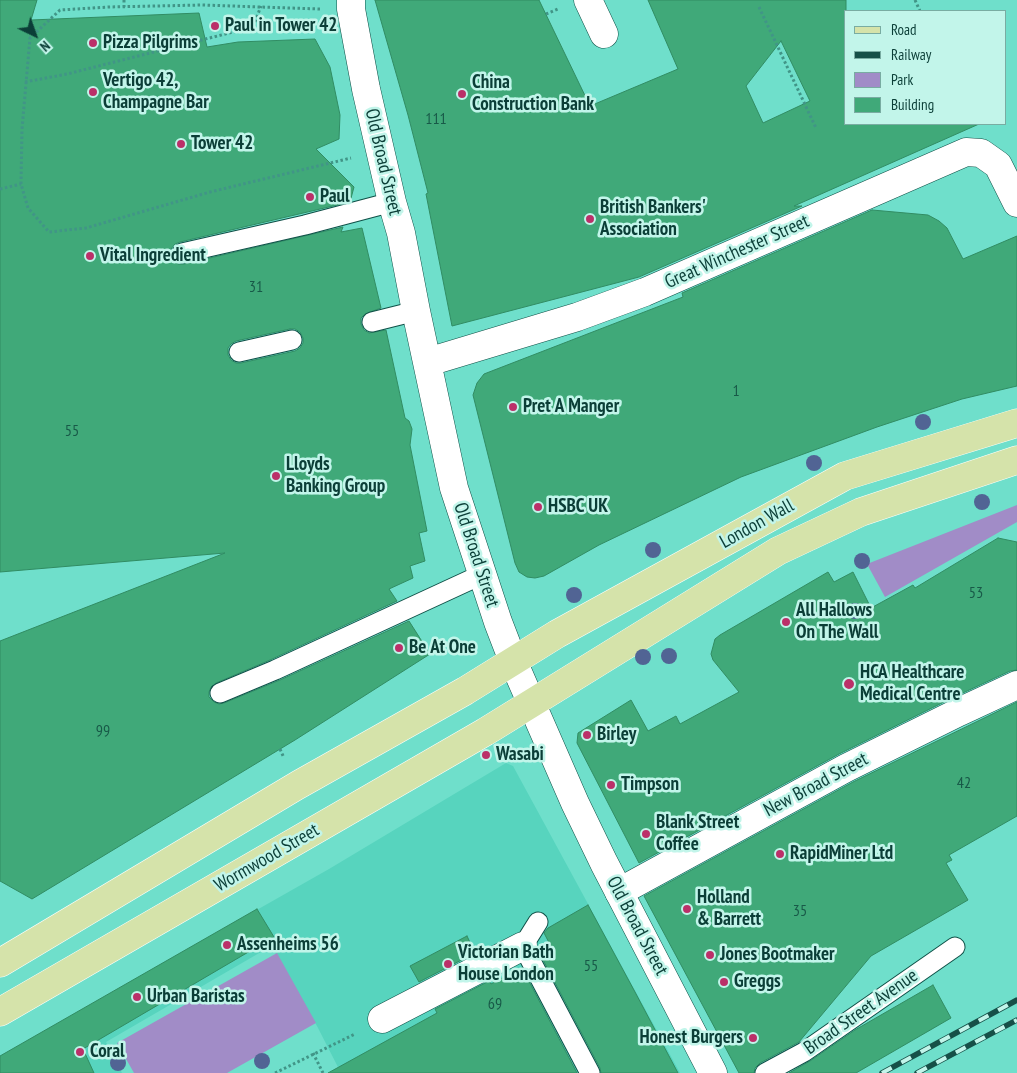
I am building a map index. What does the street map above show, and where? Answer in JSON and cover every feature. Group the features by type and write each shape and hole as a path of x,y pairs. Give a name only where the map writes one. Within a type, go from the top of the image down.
{"main road":[{"name":"London Wall","path":"513,661 565,630 845,476 1017,423"},
{"name":"London Wall","path":"532,702 778,551 861,512 1017,460"},
{"path":"0,962 298,785 465,691 513,661"},
{"name":"Wormwood Street","path":"0,1012 485,732 532,702"}],"street":[{"path":"588,0 604,34"},
{"name":"Old Broad Street","path":"351,5 380,152 401,233 454,488 498,622 513,661 575,802 710,1072"},
{"name":"Great Winchester Street","path":"428,362 577,317 645,292 966,152 981,153 998,165 1017,203"},
{"name":"New Broad Street","path":"620,892 846,768 1017,685"},
{"path":"382,1019 523,946"}],"lane":[{"path":"182,253 392,202"},
{"path":"372,322 416,311"},
{"path":"239,352 292,340"},
{"path":"220,693 275,670 483,574"},
{"path":"538,922 523,946 590,1073"},
{"name":"Broad Street Avenue","path":"765,1073 804,1052 955,947"}],"path":[{"path":"124,0 124,7"},
{"path":"351,5 202,5 60,10 30,38 25,82 21,184 28,208 49,232 86,228 210,192 380,152"},
{"path":"25,82 67,74 253,27 261,6"},
{"path":"759,7 816,128"},
{"path":"0,189 21,184"},
{"path":"275,1073 382,1019"},
{"path":"313,1053 323,1073"}],"shaded area":[{"path":"506,763 513,766 680,1073 341,1073 317,1026 277,958 273,945 106,1042 122,1073 0,1073 158,966 329,869"}],"green space":[{"path":"1017,505 1017,522 885,597 867,564"},
{"path":"277,953 316,1023 227,1073 134,1073 117,1043"}],"building":[{"path":"0,0 37,0 31,20 199,13 207,47 238,42 315,39 330,67 340,115 339,139 316,149 354,187 350,202 180,242 171,249 171,256 178,264 184,264 343,227 341,232 362,228 381,308 365,314 361,318 361,324 364,330 369,333 386,330 405,418 409,421 412,429 410,445 427,531 419,533 425,561 410,566 413,578 389,589 397,601 216,683 211,687 209,697 219,704 224,703 280,680 409,621 430,654 295,740 32,899 0,881 0,641 225,553 0,572","holes":["295,329 300,332 303,338 300,348 295,351 241,363 231,360 228,355 228,348 236,341"]},
{"path":"375,0 539,0 590,106 678,69 648,0 846,0 846,10 844,10 844,125 977,125 794,206 802,206 639,277 452,326 426,194 428,193","holes":["781,41 810,101 763,123 746,86"]},
{"path":"872,210 928,215 947,228 963,259 1017,236 1017,386 962,399 877,427 741,477 599,545 544,576 527,577 519,572 515,563 473,395 477,383 484,374 683,297 682,293"},
{"path":"998,538 1017,542 1017,670 1010,671 952,698 839,754 639,863 577,743 578,733 631,700 648,731 676,716 680,724 739,692 713,660 711,654 715,639 828,572 834,582 853,572 871,608 913,585 915,588"},
{"path":"1017,702 1017,816 949,855 952,860 946,863 968,900 871,956 799,1042 760,1063 755,1068 754,1073 739,1073 644,896 853,782"},
{"path":"588,905 678,1073 601,1073 542,958 554,952 544,933 548,928"},
{"path":"257,909 274,937 83,1049 94,1073 0,1073 0,1056"},
{"path":"467,936 475,953 419,982 410,966"},
{"path":"522,968 577,1073 328,1073 437,1013 435,1009 489,981 491,984"},
{"path":"933,985 951,1018 856,1073 789,1073 855,1030"}],"railway":[{"path":"882,1073 1017,1000"},
{"path":"917,1073 1017,1020"}],"place":[{"name":"Paul in Tower 42","path":"215,26"},
{"name":"Pizza Pilgrims","path":"93,43"},
{"name":"Vertigo 42, Champagne Bar","path":"93,92"},
{"name":"China Construction Bank","path":"462,94"},
{"name":"Tower 42","path":"181,144"},
{"name":"Paul","path":"310,197"},
{"name":"British Bankers' Association","path":"590,219"},
{"name":"Vital Ingredient","path":"90,256"},
{"name":"Pret A Manger","path":"513,407"},
{"name":"Lloyds Banking Group","path":"276,476"},
{"name":"HSBC UK","path":"538,507"},
{"name":"All Hallows On The Wall","path":"786,622"},
{"name":"Be At One","path":"399,648"},
{"name":"HCA Healthcare Medical Centre","path":"849,684"},
{"name":"Birley","path":"587,735"},
{"name":"Wasabi","path":"486,755"},
{"name":"Timpson","path":"611,785"},
{"name":"Blank Street Coffee","path":"646,834"},
{"name":"RapidMiner Ltd","path":"780,854"},
{"name":"Holland & Barrett","path":"687,909"},
{"name":"Assenheims 56","path":"227,945"},
{"name":"Jones Bootmaker","path":"710,955"},
{"name":"Victorian Bath House London","path":"448,964"},
{"name":"Greggs","path":"724,982"},
{"name":"Urban Baristas","path":"137,997"},
{"name":"Honest Burgers","path":"753,1038"},
{"name":"Coral","path":"80,1052"}]}
